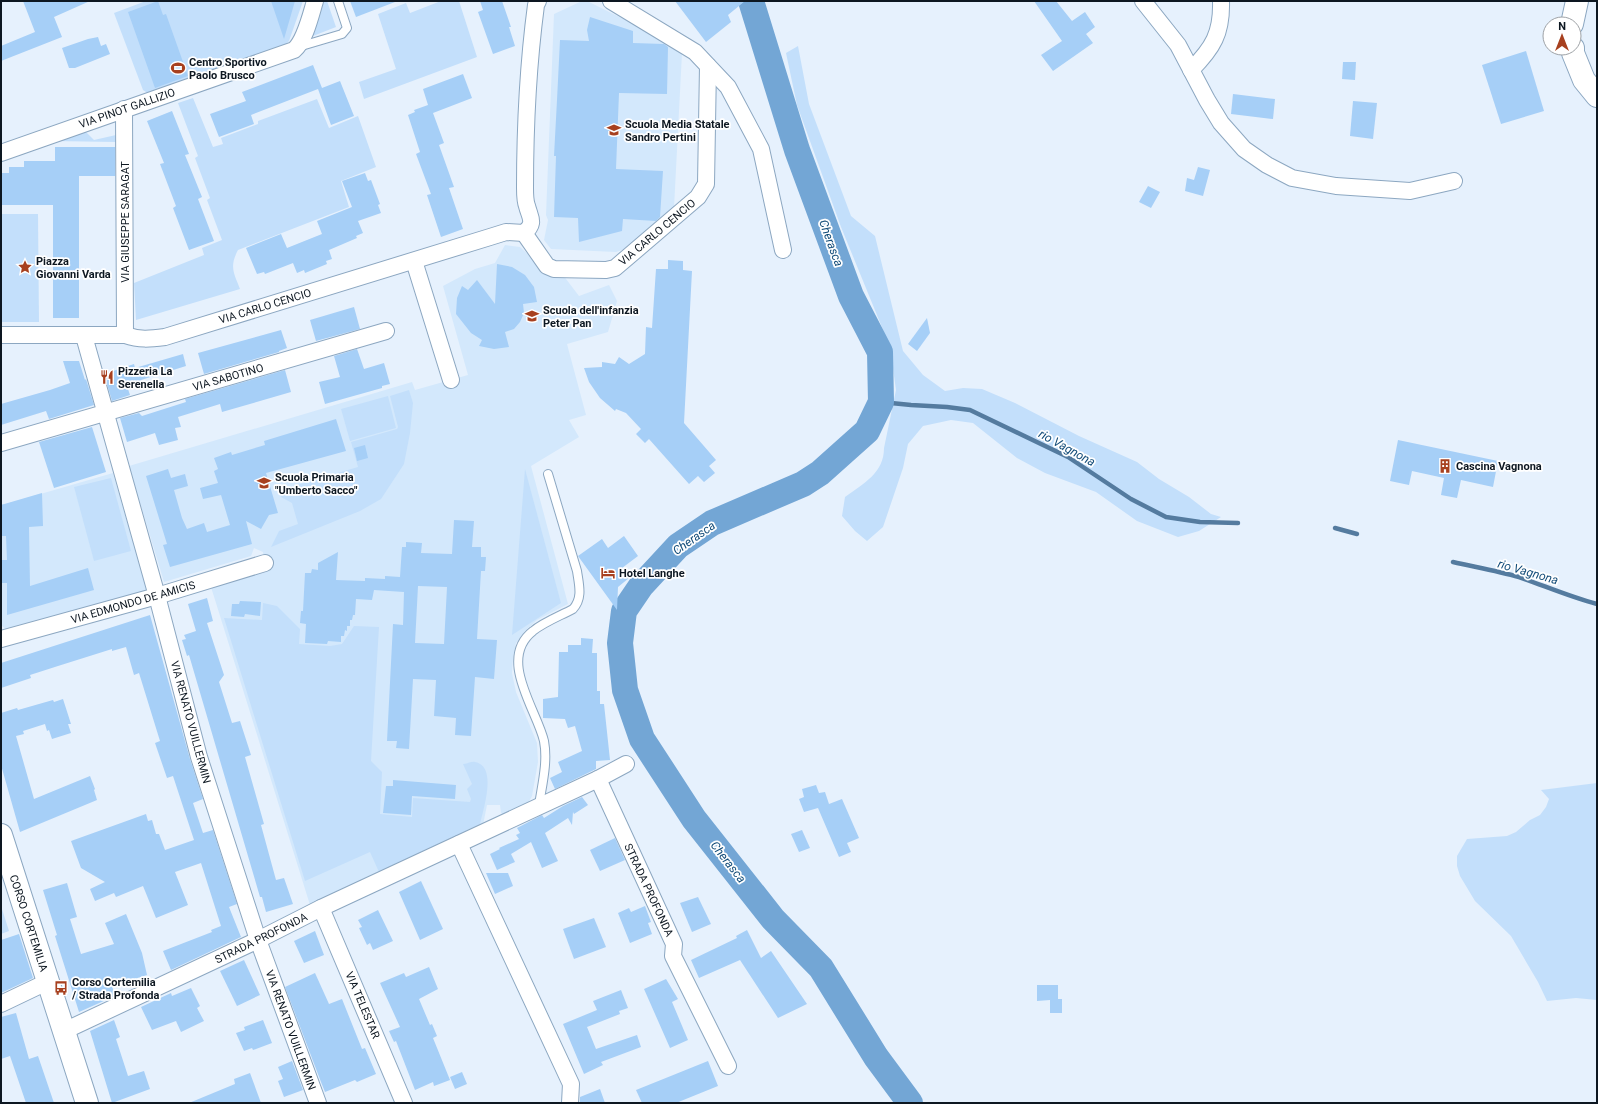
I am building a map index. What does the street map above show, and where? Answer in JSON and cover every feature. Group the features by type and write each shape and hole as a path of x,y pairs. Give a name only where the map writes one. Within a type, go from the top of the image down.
{"main road":[{"path":"1574,16 1578,1"},
{"path":"1575,56 1584,80 1597,96"},
{"name":"CORSO CORTEMILIA","path":"1,835 87,1103"}],"street":[{"path":"298,47 315,1"},
{"path":"524,233 530,228 532,222 525,196 525,146 531,41 536,5 538,1"},
{"path":"611,1 695,52 728,87 761,149 783,250"},
{"path":"1143,1 1178,45 1221,123 1244,149 1267,165 1292,178 1336,186 1410,191 1454,181"},
{"path":"1191,70 1203,58 1217,38 1222,11 1221,1"},
{"name":"VIA PINOT GALLIZIO","path":"1,153 294,50 298,47"},
{"name":"VIA CARLO CENCIO","path":"1,335 125,335 138,339 164,337 506,232 524,233 547,266 554,269 606,270 615,268 698,197 706,184 708,66"},
{"name":"VIA GIUSEPPE SARAGAT","path":"124,109 125,335"},
{"path":"414,261 451,380"},
{"name":"VIA SABOTINO","path":"1,443 386,331"},
{"name":"VIA RENATO VUILLERMIN","path":"84,336 157,596 199,757 258,940 318,1103"},
{"name":"VIA EDMONDO DE AMICIS","path":"1,639 157,596 265,563"},
{"name":"STRADA PROFONDA","path":"64,1031 539,805 598,779 626,764"},
{"name":"STRADA PROFONDA","path":"598,779 674,944 673,956 728,1066"},
{"path":"459,844 571,1084 570,1103"},
{"name":"VIA TELESTAR","path":"321,908 404,1103"},
{"path":"1,1004 48,982"}],"lane":[{"name":"VIA PINOT GALLIZIO","path":"298,47 342,34 347,28 338,1"},
{"path":"539,805 544,765 544,742 539,725 527,700 521,682 518,660 519,650 525,639 533,631 573,609 577,604 579,597 577,571 548,474"}],"shaded area":[{"name":"Centro Sportivo Paolo Brusco","path":"146,1 303,1 289,41 284,46 149,94 143,90 114,13"},
{"path":"324,1 327,1 336,27 313,36"},
{"path":"441,1 459,1 477,57 364,99 359,82 396,69 378,14 406,3 410,13"},
{"name":"Scuola Media Statale Sandro Pertini","path":"582,1 587,1 664,39 682,53 674,208 622,250 616,252 551,249 544,240 548,220 546,215 554,14"},
{"path":"798,46 809,104 851,216 875,236 903,351 923,375 945,391 963,388 982,389 1015,403 1079,436 1137,462 1159,479 1189,497 1211,514 1221,517 1199,531 1178,537 1137,521 1096,492 1045,473 1017,458 973,423 951,420 923,426 908,444 903,468 883,527 867,541 855,531 842,516 845,497 872,477 881,464 896,390 890,347 841,227 797,105 786,53"},
{"path":"193,98 213,147 223,144 221,138 258,124 258,121 317,99 329,128 358,116 376,167 341,181 349,207 238,250 235,256 233,270 240,289 136,320 134,283 204,255 202,248 222,240 207,200 210,198 195,158 198,156 178,103"},
{"path":"85,131 94,140 116,135 116,142 53,141"},
{"name":"Piazza Giovanni Varda","path":"1,214 38,214 39,322 1,322"},
{"path":"505,245 520,247 554,278 563,275 579,296 609,285 617,301 608,332 567,344 586,415 569,420 579,437 531,466 568,604 537,620 525,631 516,643 513,658 512,673 516,692 537,743 538,762 532,796 527,805 504,815 501,813 500,805 487,805 483,825 310,905 211,587 266,570 263,552 254,548 251,556 164,582 129,466 412,382 415,390 468,375 443,286 475,269 495,263"},
{"path":"409,390 413,403 410,433 404,464 381,499 360,511 271,547 279,531 298,524 292,503 281,497 280,490 358,467 351,442 397,429 398,427 390,396"},
{"path":"388,396 396,428 350,441 341,409"},
{"path":"525,469 561,603 512,635"},
{"path":"113,473 147,591 8,631 1,625 1,504 6,504"},
{"path":"111,478 131,551 94,561 74,487"},
{"path":"263,603 277,606 300,629 299,644 330,646 342,644 354,626 379,627 371,761 382,772 380,814 412,817 413,798 470,802 471,799 467,789 472,784 463,764 474,762 482,765 486,771 487,780 486,799 480,824 379,872 370,852 305,881 224,618 262,620"},
{"path":"1597,783 1597,1000 1576,998 1547,1001 1538,982 1511,936 1475,901 1460,876 1457,866 1457,856 1467,839 1507,836 1516,832 1530,820 1540,815 1546,807 1549,799 1541,790"},
{"path":"1,906 9,931 1,934"}],"building":[{"path":"23,1 90,1 54,17 62,37 1,61 1,46 35,32"},
{"path":"158,1 163,15 166,14 188,76 155,88 128,12"},
{"path":"271,1 295,1 284,39"},
{"path":"350,1 395,1 395,2 356,17"},
{"path":"480,1 502,1 511,27 509,27 515,46 493,54 478,12 483,10"},
{"path":"675,1 745,1 728,15 731,22 706,42"},
{"path":"1034,1 1056,1 1072,21 1085,12 1095,27 1086,34 1093,43 1053,71 1041,55 1062,41"},
{"name":"Scuola Media Statale Sandro Pertini","path":"590,17 633,31 633,43 664,44 668,47 667,94 619,93 616,169 663,171 660,217 656,221 623,219 622,231 579,242 578,218 554,217 556,156 554,156 560,40 589,41 587,30"},
{"path":"98,37 101,46 106,44 110,54 75,68 69,68 62,48"},
{"path":"1526,51 1544,111 1501,124 1482,65"},
{"path":"1343,62 1356,62 1355,80 1342,79"},
{"path":"313,65 322,88 340,81 354,116 331,125 318,89 251,115 254,124 219,137 210,114 246,101 242,92"},
{"path":"463,74 472,98 433,113 444,143 439,145 454,187 449,188 463,229 441,237 427,195 431,194 416,154 420,152 408,115 415,112 414,110 428,105 423,89"},
{"path":"1233,94 1275,99 1273,119 1231,114"},
{"path":"1353,101 1377,103 1373,139 1350,136"},
{"path":"172,111 189,154 185,155 202,197 198,199 214,241 189,250 173,208 176,206 160,164 164,163 147,121"},
{"path":"55,147 115,147 115,176 79,176 79,318 53,318 53,205 1,205 1,173 9,173 9,167 24,167 24,161 55,161"},
{"path":"1198,167 1210,170 1203,196 1185,191 1187,178 1194,180"},
{"path":"365,173 368,181 371,180 380,204 378,205 381,213 358,221 363,233 356,236 357,238 329,250 332,259 326,261 327,264 305,273 304,270 297,273 293,263 265,274 264,272 257,274 246,248 281,234 287,248 322,234 317,221 352,207 342,181"},
{"path":"1148,186 1160,192 1151,208 1139,202"},
{"path":"668,260 683,261 683,270 692,271 684,423 716,460 709,466 715,473 704,482 698,476 689,484 649,439 645,443 636,434 641,429 626,413 616,409 615,411 600,398 589,382 584,368 602,367 602,362 615,364 619,357 629,364 645,354 646,327 652,328 656,269 668,269"},
{"path":"497,264 512,267 525,275 534,287 537,302 523,304 524,313 520,322 514,329 505,332 509,347 494,349 479,346 482,340 471,333 456,314 457,298 462,286 468,290 477,280 495,304"},
{"path":"354,307 360,329 316,341 310,320"},
{"path":"927,318 930,333 917,351 908,344"},
{"path":"281,330 287,348 279,352 204,374 198,353"},
{"path":"357,349 364,369 384,363 390,384 382,386 382,388 325,404 319,382 340,377 334,356"},
{"path":"183,354 186,366 127,386 130,395 112,401 104,374 134,364 135,368"},
{"path":"63,361 79,361 94,405 49,419 46,411 1,425 1,404 70,383"},
{"path":"285,370 291,392 222,412 220,404 178,417 181,427 175,428 178,440 159,445 155,433 127,442 120,418 139,413 142,416 186,402 185,399"},
{"path":"336,419 346,451 266,473 278,513 269,515 261,529 246,521 252,544 170,567 163,545 167,544 146,476 168,469 171,478 185,474 188,486 174,490 182,518 187,529 204,523 207,532 230,525 221,495 203,499 200,488 218,483 214,471 218,469 214,458 231,452 232,455 265,445 264,441"},
{"path":"92,427 106,472 54,488 39,442"},
{"name":"Cascina Vagnona","path":"1398,440 1498,461 1493,487 1461,480 1457,498 1441,495 1444,478 1412,471 1409,485 1390,481"},
{"path":"365,445 368,458 357,461 354,448"},
{"path":"42,493 43,526 29,527 30,586 88,568 94,590 7,615 7,583 1,583 1,560 7,560 6,536 1,536 1,505"},
{"path":"454,520 474,521 472,547 481,547 481,557 486,557 485,571 481,571 477,639 497,640 494,679 475,677 471,736 455,735 456,718 434,716 436,680 413,679 409,749 396,748 397,741 387,741 393,624 403,625 404,592 374,590 372,600 356,599 355,615 353,615 352,620 350,620 350,626 347,626 347,631 345,630 344,636 341,636 341,642 328,641 327,644 305,643 306,624 300,623 301,611 303,611 305,573 311,573 312,569 318,570 318,563 338,552 336,580 365,581 365,578 385,579 385,576 400,577 402,547 406,547 406,542 422,543 421,553 452,554","holes":["418,586 447,587 444,644 415,643"]},
{"name":"Hotel Langhe","path":"624,536 638,556 622,568 629,578 618,587 617,610 578,556 602,539 608,548"},
{"path":"207,598 213,621 207,623 224,675 219,682 232,723 240,721 251,755 245,757 264,824 261,825 276,880 284,878 293,904 266,912 262,897 260,897 189,655 187,656 182,640 186,639 184,635 196,631 188,604"},
{"path":"240,601 261,602 260,616 245,614 244,617 231,616 232,604 239,604"},
{"path":"150,615 190,759 203,799 193,803 203,833 213,830 237,904 229,907 241,937 171,970 163,951 212,932 211,930 221,926 201,863 175,872 188,905 156,918 143,886 116,897 114,893 95,901 90,889 105,882 81,868 71,841 146,814 148,821 152,820 156,834 159,834 165,850 194,840 173,776 167,778 155,743 160,741 139,673 134,675 126,647 112,651 112,649 30,675 31,678 1,688 1,663"},
{"path":"581,638 593,639 592,653 597,653 597,691 600,691 600,704 604,704 610,760 596,761 596,769 555,789 550,778 562,772 558,762 582,751 575,726 568,728 565,719 543,718 543,699 558,697 559,652 568,652 568,645 581,645"},
{"path":"63,699 71,724 68,724 71,733 52,739 45,724 23,731 24,734 16,736 34,799 90,776 97,800 20,832 1,765 1,713 17,708 18,710 53,700 54,702"},
{"path":"393,780 456,785 455,799 412,796 411,815 383,813 386,786 393,786"},
{"path":"816,785 819,793 825,792 829,804 842,799 859,838 847,843 851,852 839,857 818,808 804,812 799,799 804,797 802,789"},
{"path":"582,797 588,805 574,814 573,812 572,825 568,818 545,833 558,861 542,868 531,842 511,854 515,862 497,870 490,854 519,839 516,835 520,833 517,828 542,815 544,818 563,806"},
{"path":"802,830 810,848 799,852 791,834"},
{"path":"615,838 625,860 600,871 590,850"},
{"path":"486,873 508,873 513,886 495,894"},
{"path":"421,881 443,929 420,940 399,892"},
{"path":"67,883 77,917 70,919 81,954 114,944 105,923 126,914 142,953 147,975 112,986 115,996 79,1012 55,936 57,935 43,890"},
{"path":"698,897 711,924 692,932 680,903"},
{"path":"645,906 651,922 648,923 652,934 630,943 618,913 629,908 631,912"},
{"path":"378,910 393,941 373,950 370,943 367,945 359,928 362,927 358,920"},
{"path":"594,918 606,947 574,959 563,929"},
{"path":"747,930 761,958 771,951 807,1004 778,1018 740,960 699,978 691,960 737,938 736,936"},
{"path":"315,931 324,955 304,963 294,941"},
{"path":"19,934 33,978 1,993 1,940"},
{"path":"244,960 260,995 237,1006 220,971"},
{"path":"429,967 438,989 419,999 430,1025 432,1024 437,1036 433,1038 450,1080 434,1086 433,1082 415,1090 396,1041 394,1042 389,1031 400,1027 380,983 404,973 406,977"},
{"path":"315,973 329,1004 342,999 362,1049 365,1048 376,1074 357,1082 355,1080 325,1092 285,987"},
{"path":"666,979 678,999 672,1002 688,1040 670,1048 644,989"},
{"path":"1037,985 1058,985 1058,999 1062,999 1062,1013 1050,1013 1050,1000 1037,1001"},
{"path":"191,988 200,1006 197,1008 204,1021 181,1032 176,1021 152,1030 141,1007 171,993 172,996"},
{"path":"621,990 628,1008 619,1011 620,1014 587,1027 596,1049 637,1035 641,1047 601,1062 603,1065 584,1074 563,1024 597,1010 593,1001"},
{"path":"16,1013 29,1059 38,1056 54,1103 26,1103 10,1056 1,1059 1,1017"},
{"path":"114,1020 120,1037 116,1039 128,1076 144,1071 150,1089 112,1103 90,1031"},
{"path":"263,1020 272,1043 253,1050 252,1048 244,1051 236,1033 245,1030 244,1027"},
{"path":"292,1061 303,1090 284,1097 278,1081 283,1079 278,1067"},
{"path":"708,1061 718,1086 676,1103 642,1103 636,1090"},
{"path":"462,1072 467,1084 455,1089 450,1077"},
{"path":"250,1073 261,1103 189,1103 235,1084 234,1079"},
{"path":"600,1089 605,1103 580,1103 580,1097"}],"waterway":[{"name":"Cherasca","path":"751,1 797,150 851,296 880,352 881,402 867,431 820,473 803,484 712,523 678,546 641,586 624,611 620,643 625,690 642,739 694,819 773,919 821,968 876,1057 910,1103"},
{"name":"rio Vagnona","path":"881,402 970,410 1068,457 1131,499 1166,517 1200,522 1238,523"},
{"path":"1335,528 1357,534"},
{"name":"rio Vagnona","path":"1453,562 1519,577 1567,595 1597,604"}],"place":[{"name":"Centro Sportivo Paolo Brusco","path":"178,68"},
{"name":"Scuola Media Statale Sandro Pertini","path":"614,130"},
{"name":"Piazza Giovanni Varda","path":"25,267"},
{"name":"Scuola dell'infanzia Peter Pan","path":"532,316"},
{"name":"Pizzeria La Serenella","path":"107,377"},
{"name":"Cascina Vagnona","path":"1445,466"},
{"name":"Scuola Primaria \"Umberto Sacco\"","path":"264,483"},
{"name":"Hotel Langhe","path":"608,573"},
{"name":"Corso Cortemilia / Strada Profonda","path":"61,988"}]}
